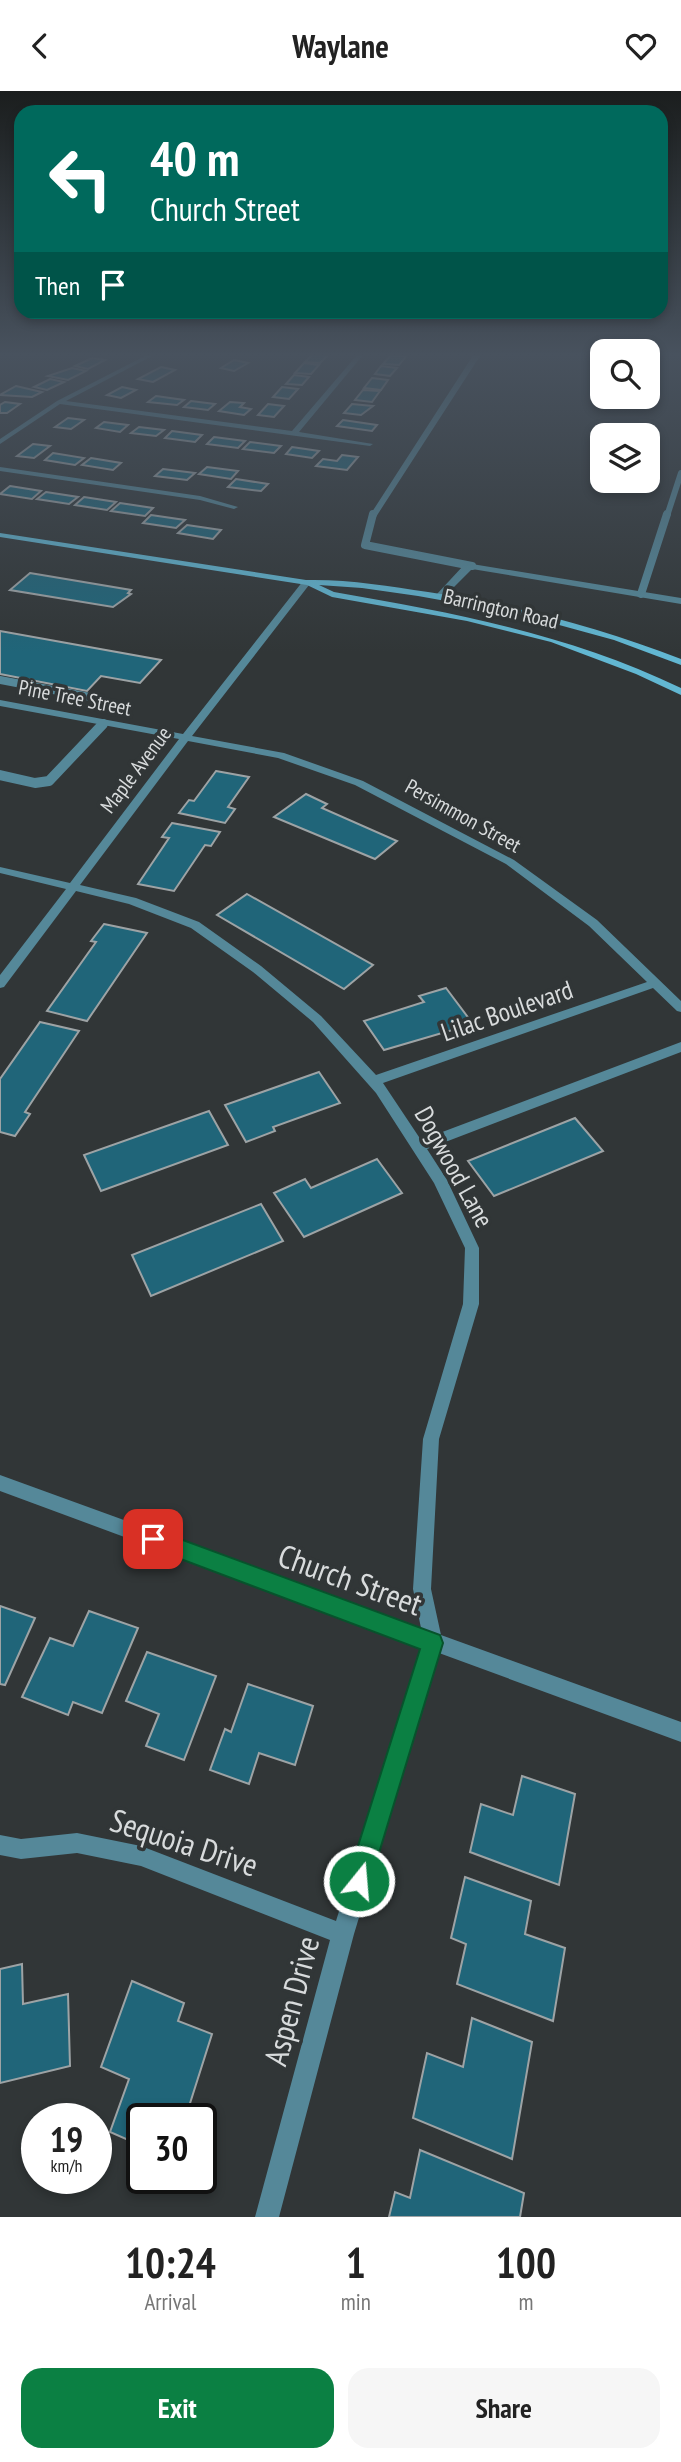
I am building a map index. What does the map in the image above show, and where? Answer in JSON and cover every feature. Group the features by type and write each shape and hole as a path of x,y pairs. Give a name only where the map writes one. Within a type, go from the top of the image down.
{"main road":[{"name":"Barrington Road","path":"0,535 306,583 336,581 440,596 546,616 681,662"},
{"name":"Barrington Road","path":"306,583 332,594 490,622 562,640 681,692"}],"street":[{"path":"0,469 200,498 234,507"},
{"path":"440,596 466,568 472,566 681,601"},
{"name":"Maple Avenue","path":"0,983 183,740 306,583"},
{"name":"Pine Tree Street","path":"0,703 183,740"},
{"name":"Persimmon Street","path":"183,740 280,755 359,783 424,815 510,862 593,923 681,1008"},
{"name":"Dogwood Lane","path":"0,870 132,901 195,925 257,968 317,1019 374,1081 440,1180 472,1248 471,1304 431,1439 422,1589 433,1643"},
{"name":"Lilac Boulevard","path":"374,1081 656,983"},
{"path":"418,1147 681,1047"},
{"name":"Church Street","path":"0,1483 681,1732"},
{"name":"Aspen Drive","path":"267,2217 343,1934 433,1643"},
{"name":"Sequoia Drive","path":"0,1845 21,1849 76,1843 141,1856 343,1934"}],"lane":[{"path":"412,454 374,512 365,545 472,566"},
{"path":"641,594 681,473"},
{"path":"0,680 90,697"},
{"path":"0,775 35,783 49,781 103,724"}],"building":[{"path":"19,454 39,454 34,458 17,456"},
{"path":"52,454 84,458 75,465 45,460"},
{"path":"287,454 316,454 312,458"},
{"path":"342,455 358,457 347,470 316,466 323,459 337,461"},
{"path":"91,458 121,463 113,470 82,465"},
{"path":"207,467 238,471 231,479 199,474"},
{"path":"163,469 195,473 187,480 155,476"},
{"path":"236,479 268,484 261,491 228,487"},
{"path":"10,486 41,491 32,499 0,494"},
{"path":"46,492 78,497 69,504 37,499"},
{"path":"84,497 116,502 107,510 75,505"},
{"path":"120,503 153,508 145,516 111,511"},
{"path":"151,515 185,520 176,528 143,523"},
{"path":"187,525 221,530 213,539 178,533"},
{"path":"30,573 131,590 128,593 131,594 113,607 10,590"},
{"path":"0,631 161,660 140,683 101,676 87,691 0,674"},
{"path":"216,771 249,777 228,807 235,809 225,823 179,813 189,800 194,801"},
{"path":"306,794 327,804 322,808 397,841 375,859 274,817"},
{"path":"172,823 220,832 211,846 205,845 174,891 138,884 169,838 162,837"},
{"path":"247,894 373,965 344,989 217,915"},
{"path":"104,924 147,933 87,1021 47,1011 96,942 91,941"},
{"path":"446,988 473,1024 384,1050 364,1021 424,1002 419,996"},
{"path":"40,1022 79,1031 25,1112 30,1114 15,1136 0,1132 0,1079"},
{"path":"319,1072 340,1103 273,1127 275,1131 246,1142 225,1105"},
{"path":"209,1111 228,1145 101,1191 84,1155"},
{"path":"575,1118 603,1151 494,1196 468,1161"},
{"path":"377,1159 402,1193 304,1237 274,1193 305,1179 311,1188"},
{"path":"261,1204 283,1241 151,1296 132,1255"},
{"path":"0,1606 35,1618 5,1685 0,1684"},
{"path":"89,1611 138,1628 102,1713 73,1702 68,1715 22,1697 50,1638 73,1646"},
{"path":"147,1652 216,1676 184,1760 146,1746 159,1714 126,1701"},
{"path":"248,1684 313,1706 295,1765 259,1753 249,1784 210,1770 225,1729 231,1732"},
{"path":"522,1776 575,1794 559,1885 470,1852 481,1804 513,1815"},
{"path":"465,1877 531,1901 525,1934 565,1948 553,2021 457,1984 466,1944 451,1938"},
{"path":"22,1964 23,2004 68,1994 70,2066 0,2083 0,1969"},
{"path":"132,1981 184,2003 178,2021 212,2034 190,2103 126,2103 126,2139 112,2133 112,2126 129,2079 101,2067"},
{"path":"472,2018 532,2042 512,2159 413,2118 427,2053 463,2067"},
{"path":"420,2150 524,2193 520,2217 389,2217 395,2192 410,2198"}],"route":[{"path":"153,1539 433,1643 359,1881"}]}
